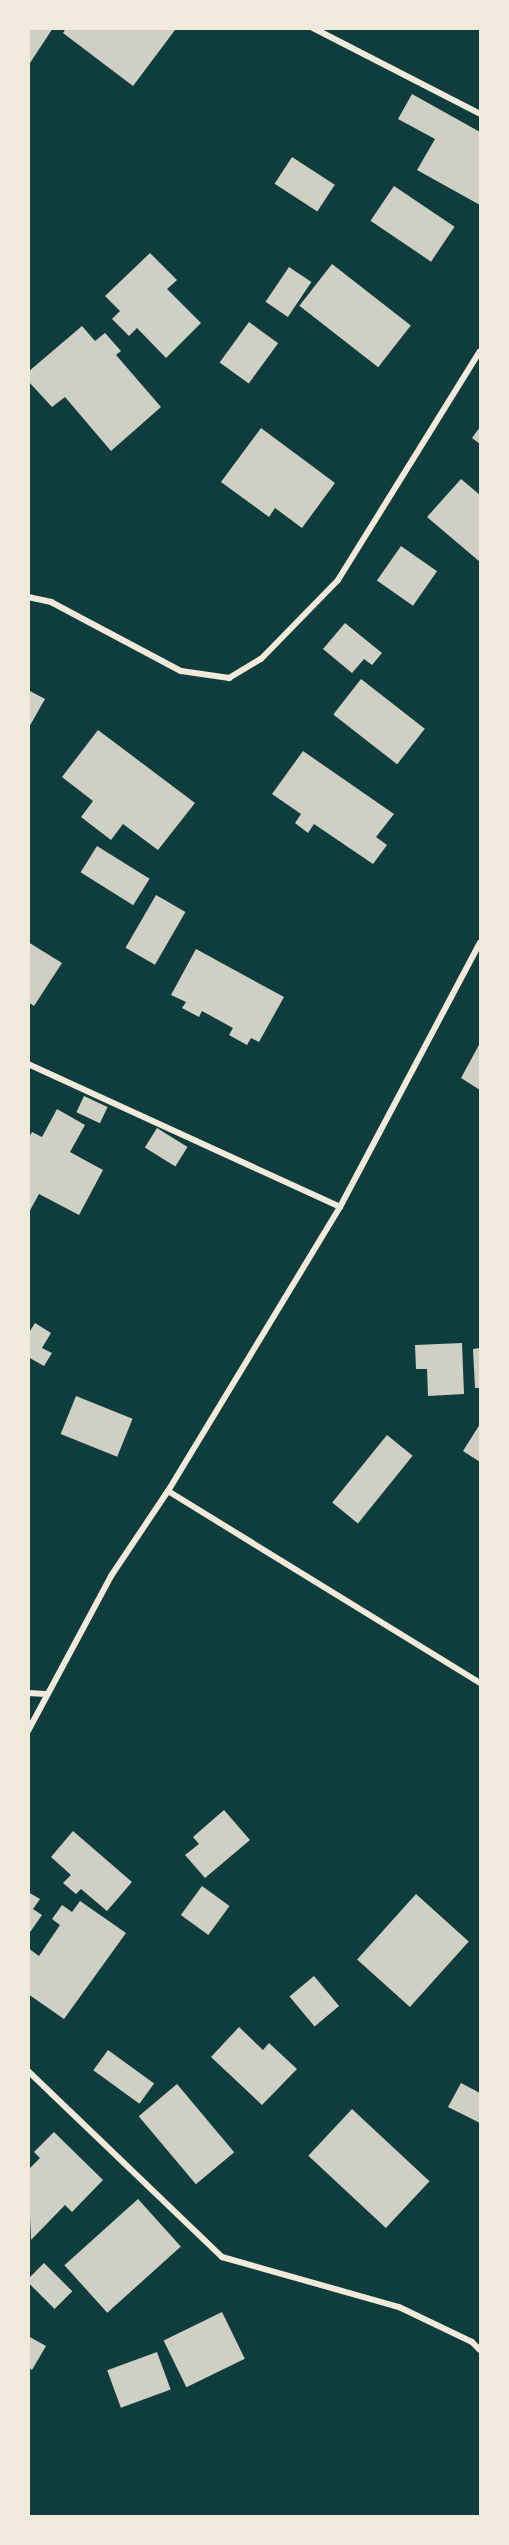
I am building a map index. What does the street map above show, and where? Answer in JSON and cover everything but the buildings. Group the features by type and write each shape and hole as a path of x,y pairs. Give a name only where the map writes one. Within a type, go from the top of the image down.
{"street":[{"path":"313,28 480,114"},
{"path":"28,597 51,602 181,671 229,678 261,659 338,580 480,351"},
{"path":"28,1731 111,1576 168,1491 340,1207 480,943"},
{"path":"28,1064 340,1207"},
{"path":"168,1491 480,1683"},
{"path":"28,1693 46,1694"},
{"path":"28,2071 222,2257 399,2307 472,2342 480,2350"}]}
